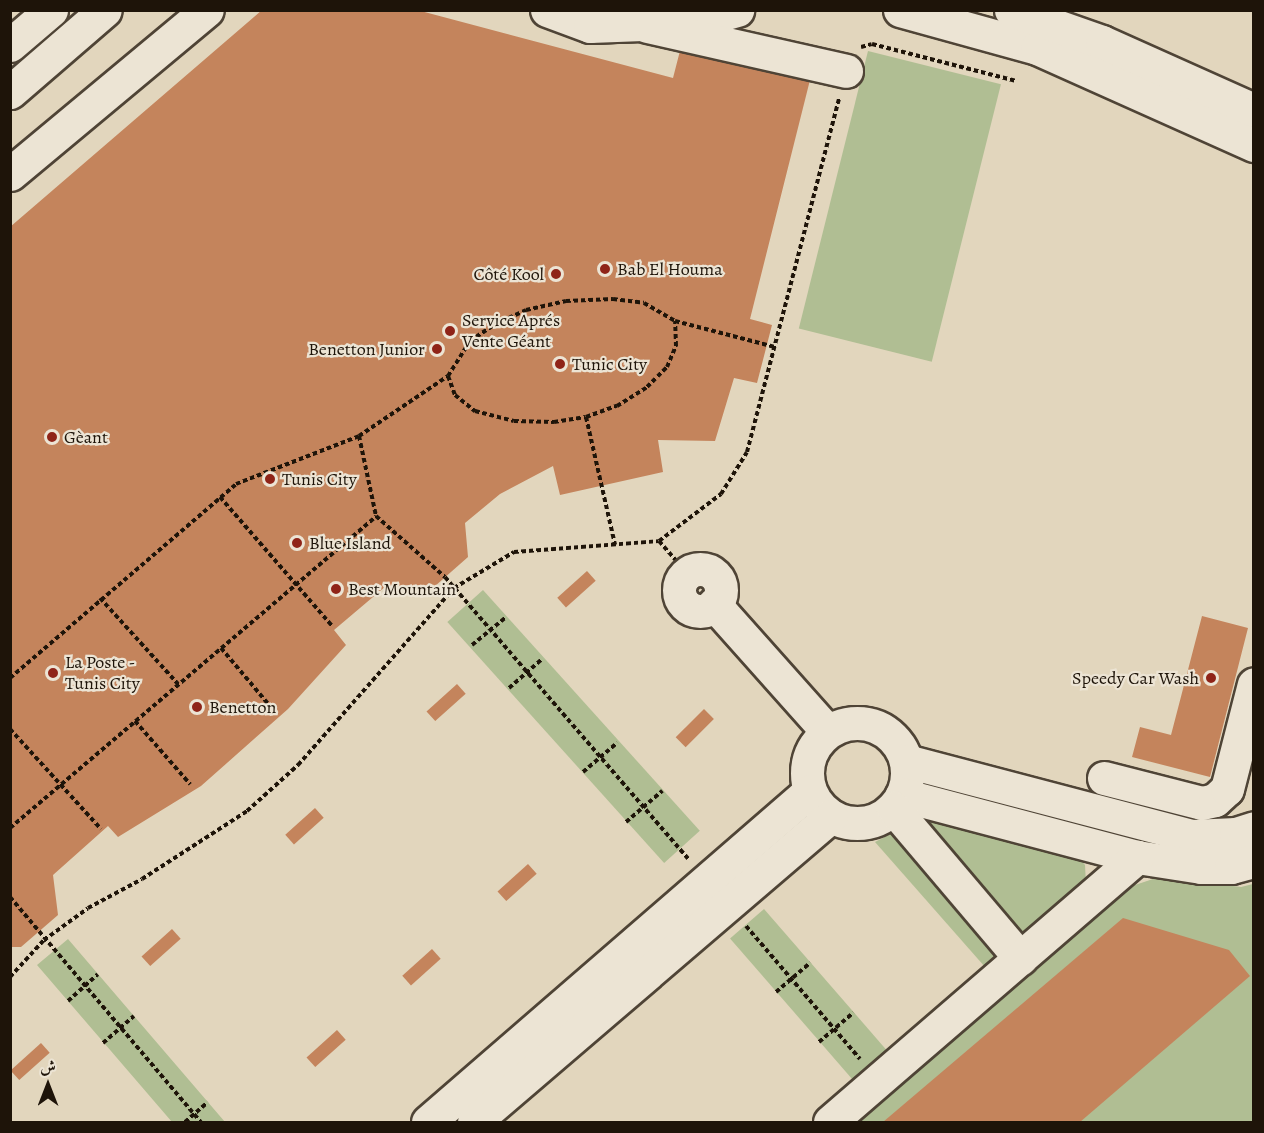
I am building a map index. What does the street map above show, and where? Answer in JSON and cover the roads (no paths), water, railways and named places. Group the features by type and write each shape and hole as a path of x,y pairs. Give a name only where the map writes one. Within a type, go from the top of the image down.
{"street":[{"path":"10,45 51,10"},
{"path":"10,92 105,10"},
{"path":"10,174 207,10"},
{"path":"547,10 591,26 647,26 695,22 737,10"},
{"path":"900,10 1037,48 1254,145"},
{"path":"1011,10 1102,42 1254,110"},
{"path":"647,26 846,71"},
{"path":"687,573 700,569 713,573 721,589 714,604 828,732"},
{"path":"1104,778 1202,803 1215,800 1227,789 1254,684"},
{"path":"849,724 874,725 897,741 906,761 907,779 898,802 880,817 858,823 831,816 810,791 808,762 814,746 828,732 849,724"},
{"path":"906,761 1192,836 1236,834 1254,828"},
{"path":"474,1122 718,894 810,791"},
{"path":"898,802 1137,856 1201,867 1231,867 1254,861"},
{"path":"898,802 1020,958"},
{"path":"428,1122 718,894 831,816"},
{"path":"830,1122 1137,856"}],"place":[{"name":"Bab El Houma","path":"605,269"},
{"name":"Côté Kool","path":"556,274"},
{"name":"Service Aprés Vente Géant","path":"450,331"},
{"name":"Benetton Junior","path":"437,349"},
{"name":"Tunic City","path":"560,364"},
{"name":"Gèant","path":"52,437"},
{"name":"Tunis City","path":"270,479"},
{"name":"Blue Island","path":"297,543"},
{"name":"Best Mountain","path":"336,589"},
{"name":"La Poste - Tunis City","path":"53,673"},
{"name":"Speedy Car Wash","path":"1211,678"},
{"name":"Benetton","path":"197,707"}]}
